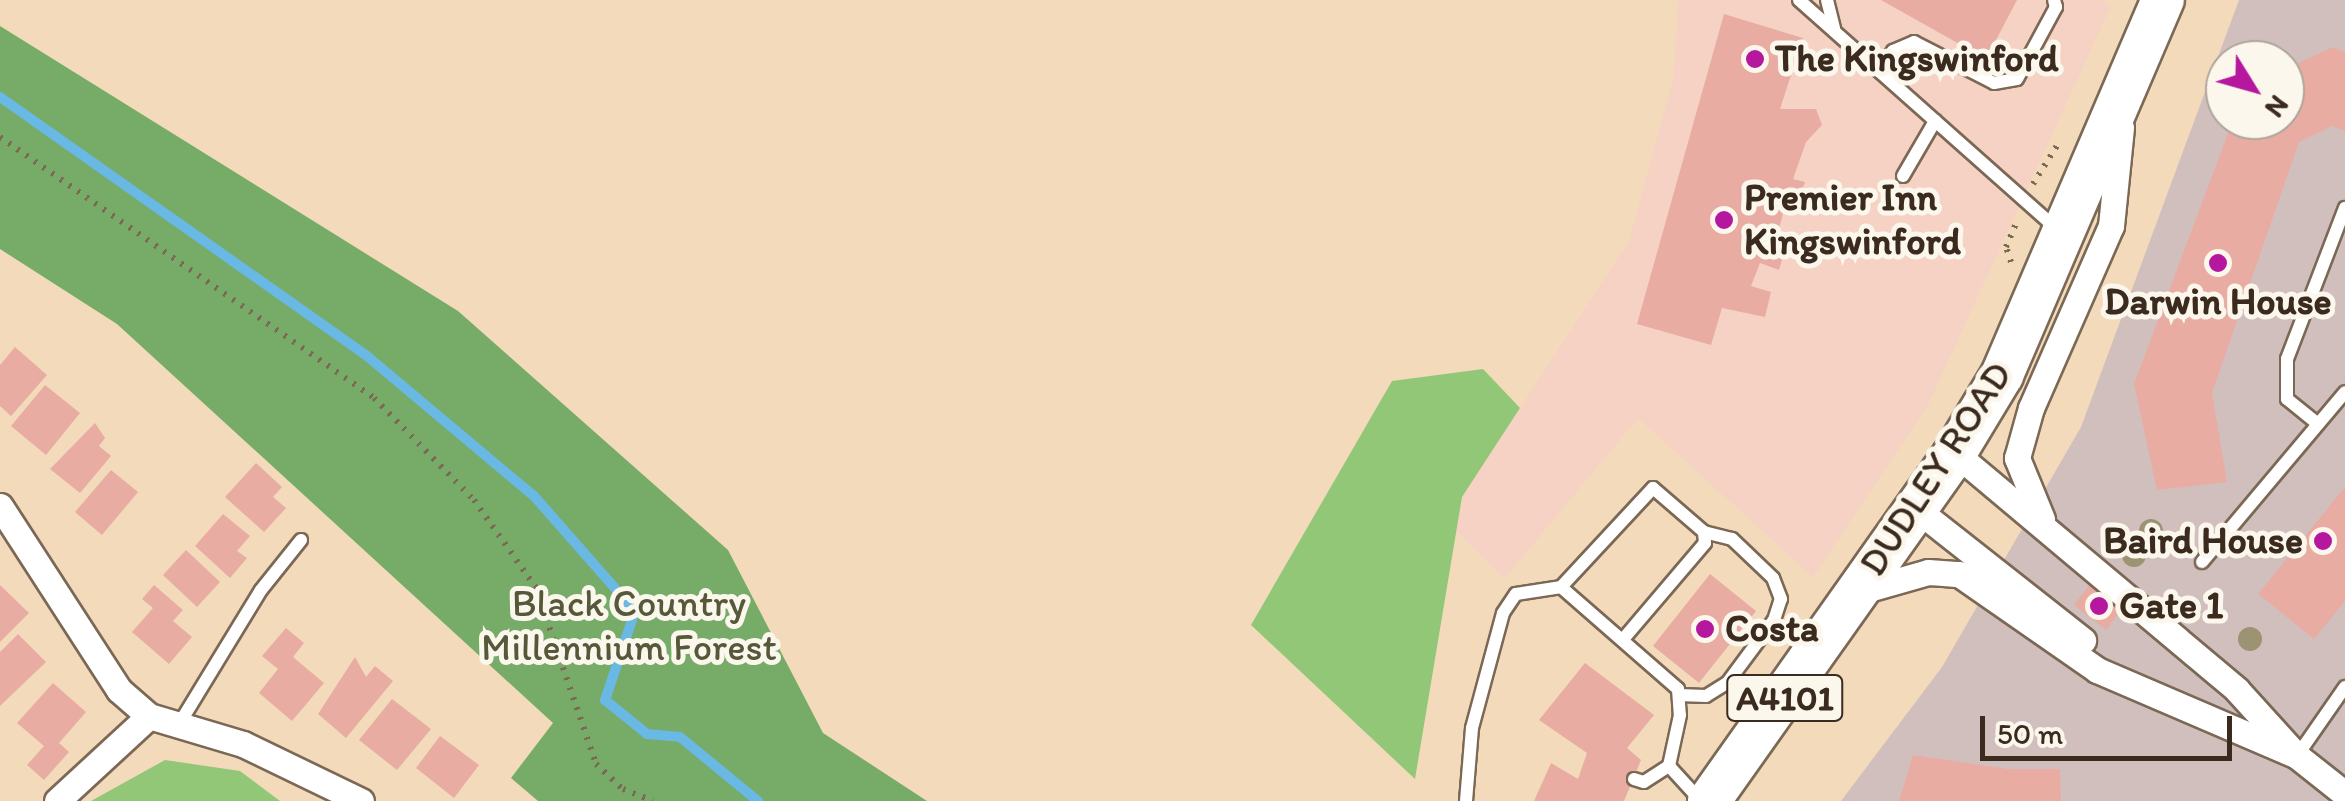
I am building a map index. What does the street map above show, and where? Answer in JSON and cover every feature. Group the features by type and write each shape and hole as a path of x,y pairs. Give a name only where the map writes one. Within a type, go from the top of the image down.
{"main road":[{"name":"DUDLEY ROAD","path":"1709,801 1955,453 2002,375 2164,0"}],"street":[{"path":"2043,522 2017,458 2031,408 2111,226 2125,93"},
{"path":"1955,453 2043,522 2237,690 2297,756 2345,794"},
{"path":"0,506 120,690 149,716 180,721 361,801"},
{"path":"1915,508 2156,700"},
{"path":"1857,592 1928,572 1959,574 2098,670 2156,700 2297,756"},
{"path":"56,801 149,716"}],"lane":[{"path":"1799,0 2063,235"},
{"path":"1827,0 1835,31"},
{"path":"1880,72 1894,51 1914,42 1994,82 2016,79 2052,2"},
{"path":"1903,176 1935,121"},
{"path":"2318,424 2287,399 2287,359 2345,208"},
{"path":"2202,562 2345,392"},
{"path":"1466,801 1472,728 1503,612 1516,594 1561,587 1652,488 1704,532 1732,540 1772,578 1782,599 1728,682 1706,696 1679,695 1625,637 1561,587"},
{"path":"1625,637 1698,556 1704,532"},
{"path":"180,721 261,590 301,540"},
{"path":"2297,756 2345,687"},
{"path":"1634,779 1644,782 1669,766 1679,695"},
{"path":"1669,766 1701,801"}],"path":[{"path":"2014,274 2006,246 2044,160 2066,134"},
{"path":"0,137 374,398 474,500 536,588 596,764 623,789 653,801"}],"shaded area":[{"path":"1679,0 2101,0 2111,6 1928,405 1813,577 1638,418 1504,579 1456,531 1462,497 1629,241 1673,80"},
{"path":"2239,0 2345,0 2345,801 1841,801 1942,667 2081,427 2205,92 2205,140 2305,140 2305,40 2224,40"}],"green space":[{"name":"Black Country Millennium Forest","path":"0,26 458,311 728,550 823,733 927,801 538,801 511,778 553,723 117,324 0,249"},
{"path":"1483,369 1520,408 1462,497 1415,779 1251,625 1392,381"},
{"path":"165,760 240,771 280,801 91,801"}],"building":[{"path":"1881,0 2017,0 1986,59"},
{"name":"Premier Inn Kingswinford","path":"1724,14 1803,38 1780,109 1816,109 1822,125 1806,142 1793,179 1805,182 1797,205 1786,202 1777,236 1788,238 1779,270 1760,263 1751,286 1771,292 1765,317 1722,308 1711,345 1637,324"},
{"name":"Darwin House","path":"2333,47 2345,52 2345,131 2332,126 2305,139 2305,60"},
{"name":"Darwin House","path":"2226,140 2303,140 2299,142 2212,393 2227,482 2157,490 2134,384"},
{"path":"15,347 47,375 11,416 0,406 0,365"},
{"path":"45,385 80,413 46,455 11,426"},
{"path":"95,423 105,438 99,446 111,456 80,493 50,469"},
{"path":"256,463 282,487 273,497 286,508 264,532 225,497"},
{"path":"111,470 138,492 102,535 75,512"},
{"name":"Baird House","path":"2345,487 2345,601 2314,639 2258,594"},
{"path":"223,514 250,536 237,551 247,558 230,578 195,546"},
{"path":"186,550 220,582 197,607 163,575"},
{"name":"Costa","path":"1710,574 1756,611 1699,683 1653,646"},
{"name":"Gate 1","path":"2092,582 2124,606 2106,630 2074,605"},
{"path":"0,585 29,613 0,642"},
{"path":"154,585 183,610 173,621 192,637 169,664 132,632 153,608 142,599"},
{"path":"286,628 304,643 293,657 324,683 292,721 259,693 278,669 262,656"},
{"path":"18,634 46,662 0,706 0,652"},
{"path":"355,657 366,677 375,666 393,681 346,738 318,714"},
{"path":"1585,663 1654,715 1627,748 1641,760 1624,801 1534,801 1551,763 1578,779 1587,753 1539,720"},
{"path":"53,683 86,712 59,743 69,752 44,780 27,765 44,746 17,723"},
{"path":"392,699 431,729 397,770 359,740"},
{"path":"440,736 479,765 454,798 416,768"},
{"path":"1913,755 2008,769 2060,769 2061,801 1899,801"}],"waterway":[{"path":"0,97 367,356 534,496 635,611 605,700 647,734 680,737 758,801"}],"place":[{"name":"The Kingswinford","path":"1755,59"},
{"name":"Premier Inn Kingswinford","path":"1724,220"},
{"name":"Darwin House","path":"2218,263"},
{"name":"Baird House","path":"2323,541"},
{"name":"Gate 1","path":"2099,606"},
{"name":"Costa","path":"1705,629"}]}
